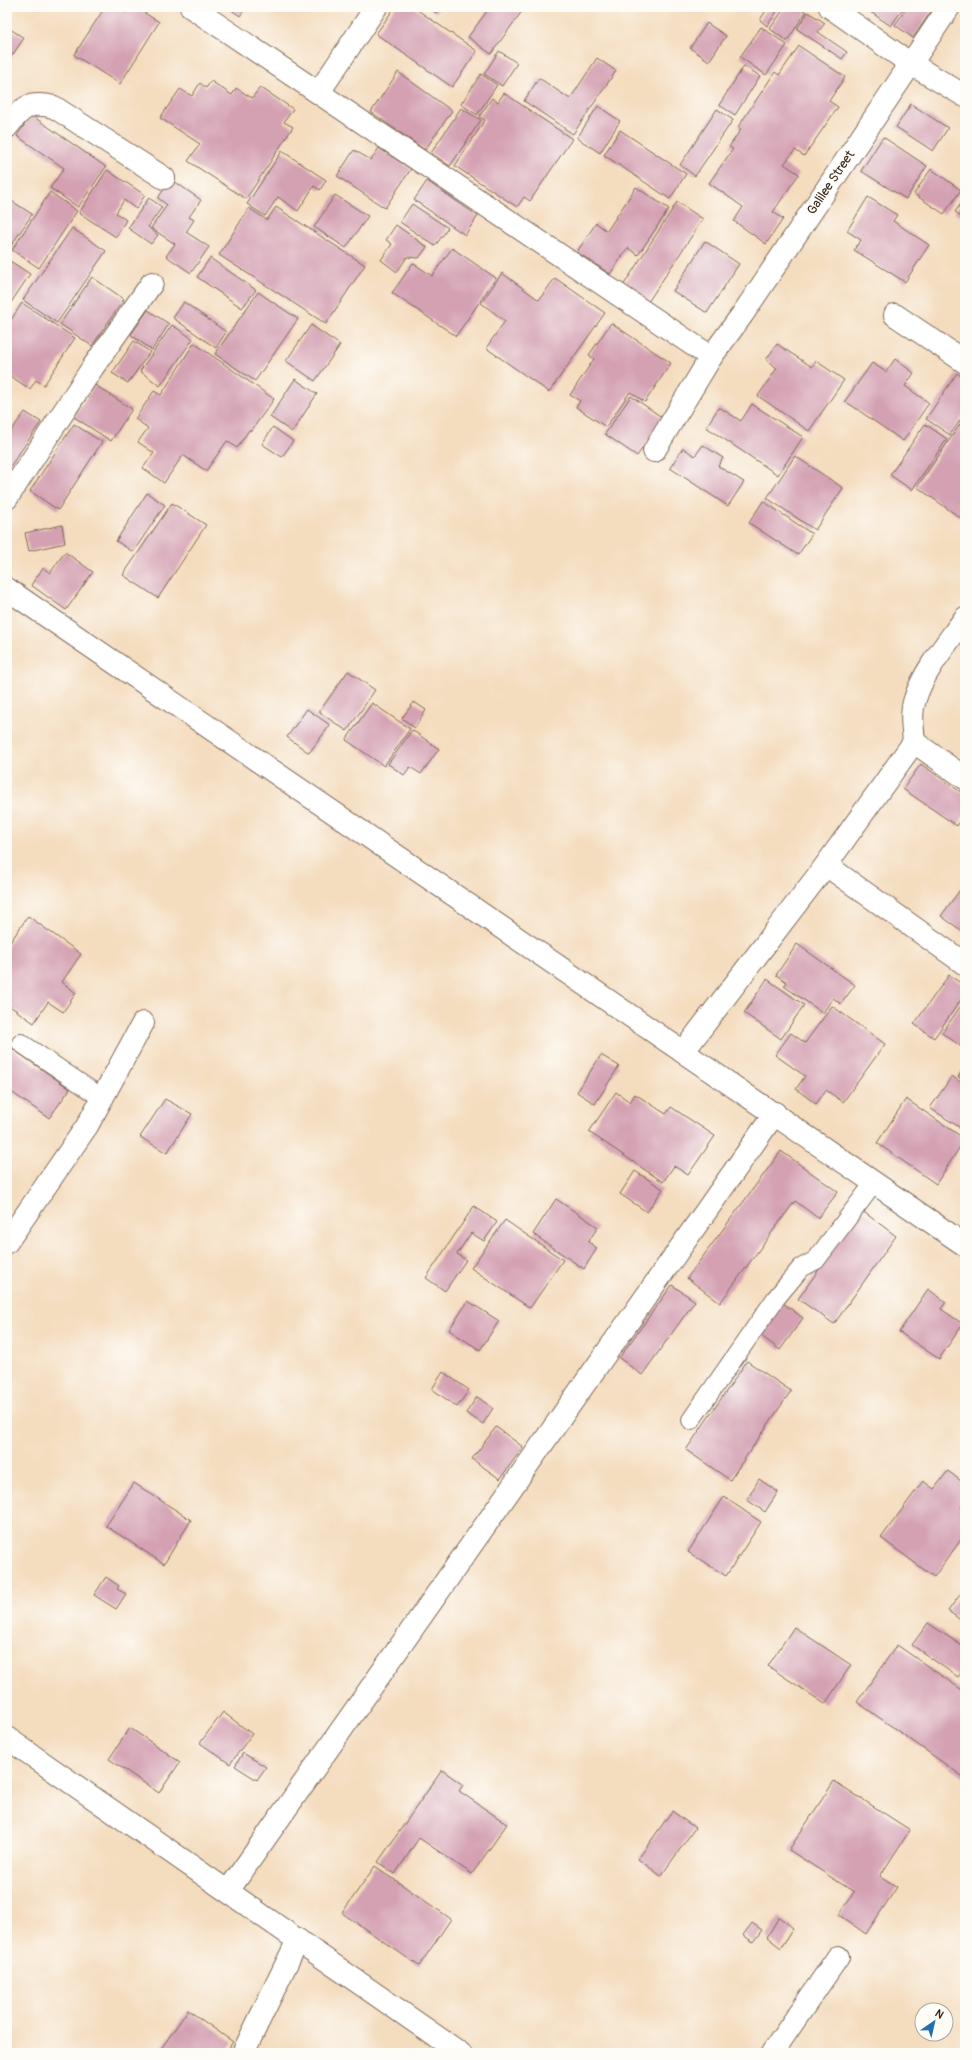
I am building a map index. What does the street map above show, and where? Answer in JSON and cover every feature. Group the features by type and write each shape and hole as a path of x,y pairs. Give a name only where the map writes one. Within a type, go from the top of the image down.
{"street":[{"path":"191,7 712,358"},
{"path":"319,92 376,7"},
{"path":"830,7 911,64 965,96"},
{"name":"Galilee Street","path":"654,451 712,358 949,7"},
{"path":"7,127 24,108 38,103 54,106 164,178"},
{"path":"7,498 93,367 152,283"},
{"path":"895,315 965,362"},
{"path":"7,589 683,1052 775,1113 965,1245"},
{"path":"683,1052 826,865 914,742 912,716 914,700 922,682 965,618"},
{"path":"914,742 965,778"},
{"path":"826,865 965,964"},
{"path":"7,1242 87,1126 143,1023"},
{"path":"228,1891 775,1113"},
{"path":"7,1738 460,2053"},
{"path":"243,2053 298,1940"},
{"path":"772,2053 838,1957"}],"lane":[{"path":"21,1043 102,1098"},
{"path":"691,1420 776,1298 801,1268 816,1260 874,1183"}],"building":[{"path":"105,7 117,7 126,13 129,7 135,7 159,22 120,84 74,55"},
{"path":"227,7 246,7 240,16"},
{"path":"395,7 413,7 477,51 452,87 376,34"},
{"path":"428,7 440,7 436,13"},
{"path":"490,7 525,7 491,54 468,37"},
{"path":"765,7 780,7 767,26 760,20 767,9"},
{"path":"785,7 799,7 806,12 787,41 770,29"},
{"path":"863,7 904,7 891,26"},
{"path":"907,7 934,7 913,38 895,25"},
{"path":"808,12 825,23 818,32 847,52 842,59 797,29"},
{"path":"707,23 726,36 709,61 690,48"},
{"path":"7,27 24,38 7,63"},
{"path":"761,27 787,45 766,75 740,57"},
{"path":"799,46 845,77 829,101 838,107 804,156 795,150 784,164 799,174 773,212 783,219 766,244 734,221 743,207 709,183 733,149 729,147 741,129 738,127 775,72 779,75"},
{"path":"499,51 517,63 502,86 484,74"},
{"path":"597,58 616,71 573,134 524,101 539,78 570,99"},
{"path":"744,66 760,76 735,115 719,105"},
{"path":"398,72 452,111 425,150 371,112"},
{"path":"481,74 497,85 477,115 461,104"},
{"path":"211,81 232,95 236,88 252,98 260,87 293,109 284,122 293,127 246,199 188,161 200,144 160,118 180,89 192,96 200,83 206,88"},
{"path":"504,93 572,139 530,201 524,197 517,207 455,166 485,120 479,117 492,98 498,102"},
{"path":"911,104 948,128 933,151 896,127"},
{"path":"598,106 620,121 600,153 577,138"},
{"path":"461,108 481,120 450,166 431,153"},
{"path":"717,109 733,120 695,176 680,165"},
{"path":"31,115 106,167 78,207 50,188 64,168 17,136"},
{"path":"620,130 686,174 670,199 604,155"},
{"path":"883,137 927,166 906,199 861,171"},
{"path":"379,148 411,169 385,208 337,176 354,150 371,160"},
{"path":"282,151 326,180 320,190 314,186 298,211 278,197 265,216 247,204"},
{"path":"931,169 961,190 944,214 914,194"},
{"path":"107,170 145,195 136,209 124,200 116,213 126,220 116,237 79,213"},
{"path":"171,179 201,200 189,217 194,220 186,232 209,247 191,273 166,256 175,244 151,228 167,205 158,198"},
{"path":"427,181 478,216 465,235 414,200"},
{"path":"636,187 669,209 638,255 628,248 610,274 577,252 596,223 607,231"},
{"path":"50,192 77,211 39,268 12,250"},
{"path":"335,195 368,216 346,248 314,227"},
{"path":"868,197 897,215 893,221 929,245 905,282 854,250 861,240 847,231"},
{"path":"7,198 32,214 9,249 7,247"},
{"path":"149,198 162,207 148,227 158,235 151,244 128,228"},
{"path":"965,198 965,219 955,212"},
{"path":"677,202 703,219 648,302 623,286"},
{"path":"412,204 448,228 435,246 400,222"},
{"path":"276,207 365,265 326,324 219,255 249,208 267,220"},
{"path":"396,225 427,247 419,258 407,257 397,272 381,260 392,244 386,240"},
{"path":"72,228 106,251 57,323 23,300"},
{"path":"705,241 739,264 707,313 673,291"},
{"path":"452,248 496,278 456,336 392,293 413,263 432,276"},
{"path":"210,258 256,290 242,308 197,277"},
{"path":"7,259 30,274 8,307 7,306"},
{"path":"502,273 539,300 555,278 605,313 549,392 486,348 505,321 481,303"},
{"path":"92,277 124,299 92,346 60,324"},
{"path":"258,292 298,319 255,381 215,354"},
{"path":"184,302 226,332 216,348 173,318"},
{"path":"22,303 75,338 44,385 36,380 30,389 7,374 7,326"},
{"path":"148,310 169,324 152,350 131,335"},
{"path":"611,323 671,363 645,402 630,392 606,427 576,407 580,401 570,395 594,359 589,355"},
{"path":"172,325 193,339 160,386 140,371"},
{"path":"311,325 340,345 315,381 286,361"},
{"path":"134,341 150,352 128,383 112,373"},
{"path":"194,343 274,399 251,431 249,430 237,448 227,441 206,471 183,455 164,483 143,468 154,453 138,442 148,428 135,419 154,391 161,395"},
{"path":"777,344 812,367 816,361 844,380 809,431 758,396 777,368 766,360"},
{"path":"895,359 914,373 905,386 929,403 903,441 845,401 872,363 886,372"},
{"path":"957,373 965,379 965,413 950,435 926,419"},
{"path":"295,379 317,394 292,432 270,417"},
{"path":"95,385 132,409 111,441 74,417"},
{"path":"631,396 663,418 637,456 605,434"},
{"path":"752,404 803,437 778,475 706,427 719,407 741,421"},
{"path":"25,412 41,422 7,471 7,429 10,432"},
{"path":"965,417 965,515 962,519 917,487"},
{"path":"74,424 102,442 58,510 30,491"},
{"path":"925,424 947,439 912,490 890,475"},
{"path":"273,427 293,441 282,457 262,444"},
{"path":"703,445 723,458 718,466 744,482 728,506 670,468 683,448 695,456"},
{"path":"795,456 843,488 815,530 767,498"},
{"path":"147,493 165,505 133,552 116,541"},
{"path":"763,501 812,534 798,555 749,523"},
{"path":"172,503 206,525 158,598 123,575"},
{"path":"62,525 65,543 29,551 25,533"},
{"path":"65,552 93,572 66,610 31,585 43,568 50,573"},
{"path":"348,671 375,690 347,731 319,712"},
{"path":"414,702 426,710 415,728 402,718"},
{"path":"372,703 410,729 384,766 346,740"},
{"path":"307,709 330,725 309,753 287,737"},
{"path":"412,730 439,749 421,774 410,767 404,775 388,764"},
{"path":"921,764 965,795 965,814 957,826 903,789"},
{"path":"965,883 965,933 941,916"},
{"path":"28,916 81,954 62,982 76,993 63,1012 48,1002 34,1023 7,1004 7,947"},
{"path":"797,944 855,985 841,1004 833,998 823,1013 784,986 787,982 776,975"},
{"path":"949,975 965,986 965,994 934,1038 914,1024"},
{"path":"767,979 804,1005 781,1039 744,1013"},
{"path":"965,1000 965,1049 942,1033"},
{"path":"832,1006 885,1044 843,1102 826,1090 816,1104 796,1089 805,1076 775,1055 791,1033 805,1043"},
{"path":"7,1045 70,1089 49,1118 7,1089"},
{"path":"601,1055 619,1066 595,1104 577,1092"},
{"path":"965,1067 965,1081 958,1077"},
{"path":"952,1076 965,1085 965,1131 930,1108"},
{"path":"616,1092 630,1102 635,1094 666,1114 671,1107 715,1136 688,1175 674,1166 663,1182 589,1132"},
{"path":"165,1099 192,1114 167,1153 140,1137"},
{"path":"906,1099 965,1139 936,1184 877,1143"},
{"path":"781,1151 838,1192 818,1218 795,1201 720,1303 687,1278"},
{"path":"635,1171 663,1189 647,1212 620,1194"},
{"path":"556,1199 598,1227 588,1242 597,1248 584,1269 533,1234"},
{"path":"474,1206 497,1222 484,1241 471,1233 457,1254 466,1260 445,1291 426,1278"},
{"path":"861,1210 896,1236 834,1324 798,1299"},
{"path":"505,1220 563,1260 530,1308 471,1268"},
{"path":"672,1285 695,1301 642,1375 619,1358"},
{"path":"928,1289 946,1302 941,1309 963,1324 939,1359 899,1332"},
{"path":"468,1301 499,1321 480,1350 449,1330"},
{"path":"783,1303 803,1318 780,1350 760,1335"},
{"path":"747,1361 791,1391 730,1480 686,1450"},
{"path":"443,1372 469,1390 457,1407 432,1389"},
{"path":"477,1397 493,1408 483,1424 466,1413"},
{"path":"496,1427 523,1447 500,1479 472,1459"},
{"path":"948,1471 965,1484 965,1502 961,1507 965,1510 965,1534 934,1577 881,1538 923,1481 934,1489"},
{"path":"759,1479 778,1492 765,1512 747,1500"},
{"path":"134,1483 191,1520 164,1564 106,1526"},
{"path":"724,1497 761,1522 726,1576 688,1552"},
{"path":"106,1577 119,1586 117,1589 126,1594 116,1609 94,1595"},
{"path":"965,1588 965,1623 948,1611"},
{"path":"928,1623 965,1648 965,1668 958,1677 912,1645"},
{"path":"794,1627 851,1665 825,1704 768,1666"},
{"path":"897,1645 965,1692 965,1778 857,1702"},
{"path":"223,1712 252,1734 230,1764 200,1743"},
{"path":"130,1728 180,1762 159,1793 109,1759"},
{"path":"243,1753 266,1767 257,1780 235,1766"},
{"path":"442,1770 463,1785 459,1791 507,1824 472,1874 419,1838 395,1874 378,1862"},
{"path":"834,1781 910,1830 880,1876 897,1887 866,1934 839,1915 854,1892 789,1850"},
{"path":"672,1811 695,1828 661,1876 638,1859"},
{"path":"375,1866 451,1919 419,1966 342,1913"},
{"path":"779,1917 793,1928 781,1948 767,1937"},
{"path":"752,1923 762,1930 753,1942 743,1935"},
{"path":"188,2010 233,2042 225,2053 158,2053"}]}
